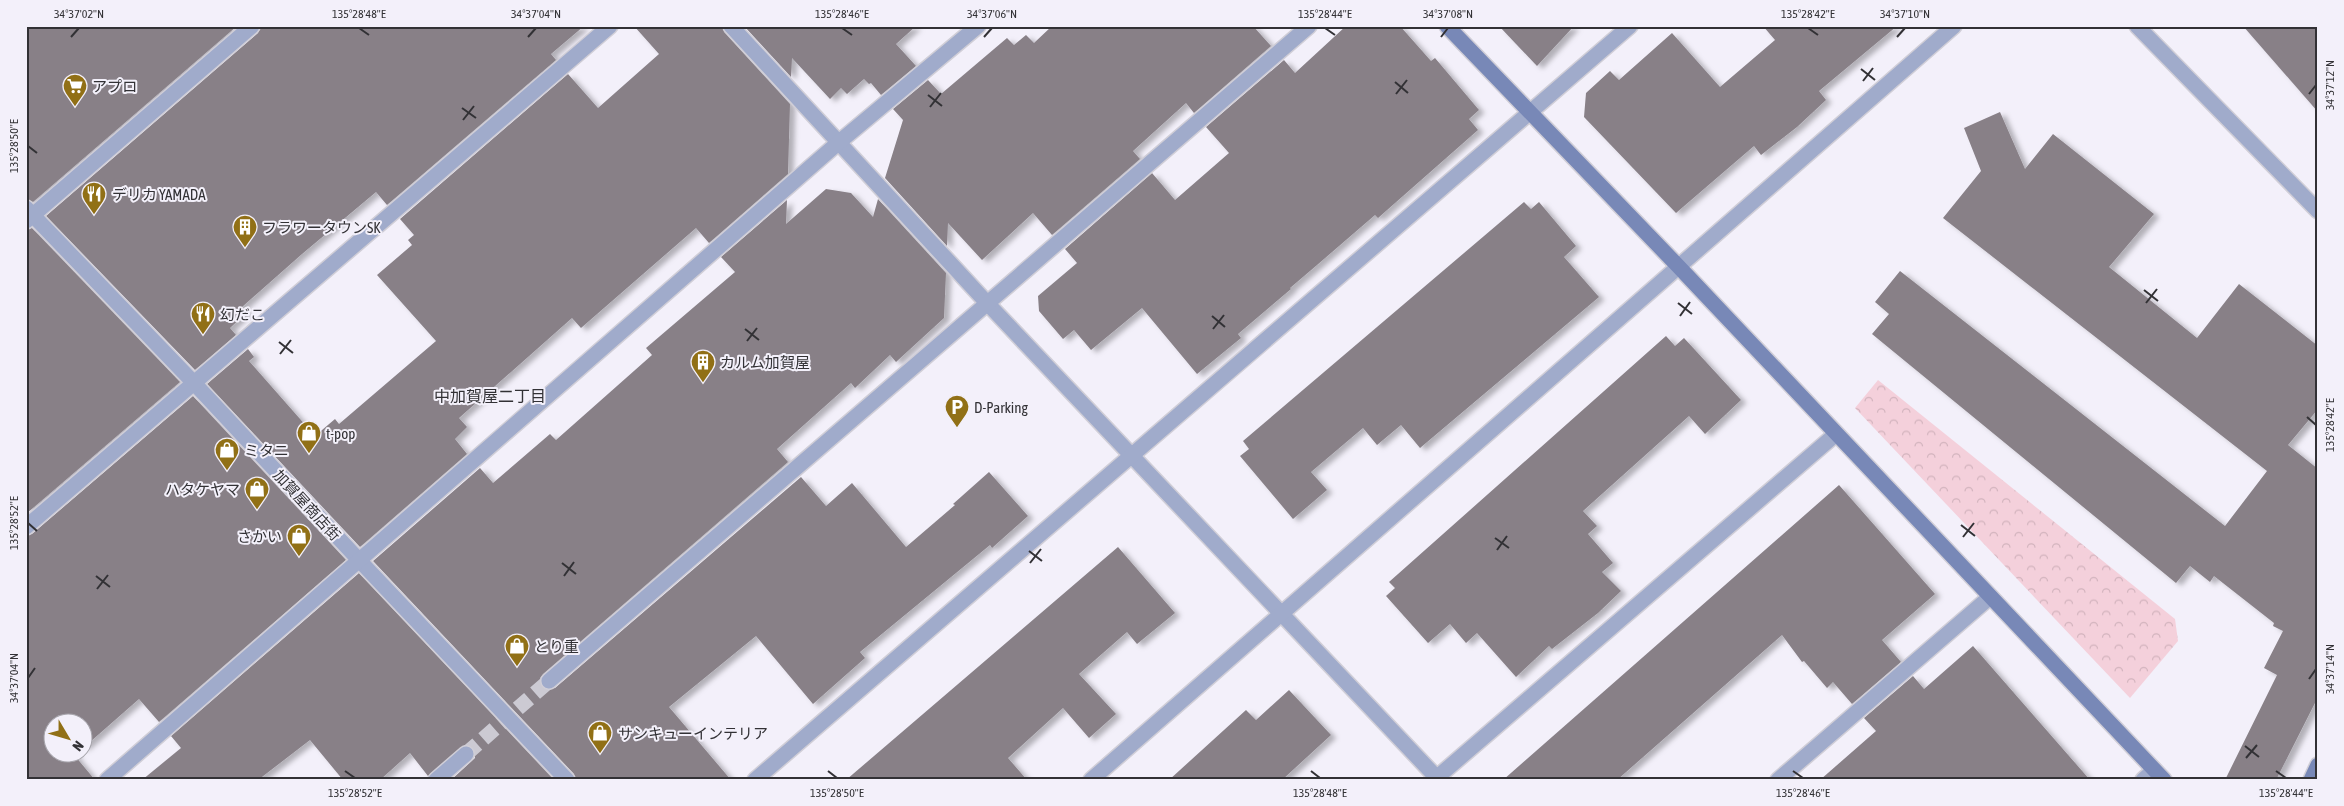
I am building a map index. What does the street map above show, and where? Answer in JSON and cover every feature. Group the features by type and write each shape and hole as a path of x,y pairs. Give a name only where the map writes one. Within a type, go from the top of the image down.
{"street":[{"path":"28,215 252,26"},
{"path":"26,527 610,26"},
{"path":"731,26 988,304 1436,779 1836,434"},
{"path":"107,780 358,559 838,143 978,26"},
{"path":"549,681 1309,26"},
{"path":"1447,26 1679,267 1990,597 2153,776"},
{"path":"755,780 1630,26"},
{"path":"1091,780 1954,26"},
{"path":"2137,26 2318,211"},
{"name":"加賀屋商店街","path":"28,215 194,383 567,780"},
{"path":"1778,780 1990,597"},
{"path":"436,780 466,754"},
{"path":"2311,780 2318,765"}],"green space":[{"path":"1878,380 2175,619 2178,641 2130,698 1855,408"}],"building":[{"name":"アプロ","path":"26,26 237,26 33,202 26,199"},
{"path":"261,26 584,26 551,54 556,60 387,205 376,192 242,307 247,312 230,328 236,335 195,370 46,216 258,33"},
{"path":"634,26 722,26 724,32 790,104 788,174 709,243 696,228 581,328 572,318 459,418 467,427 455,439 467,454 360,547 207,384 248,349 254,357 249,361 315,436 335,419 339,424 436,341 377,275 412,245 408,240 414,235 400,219 568,74 598,108 659,54"},
{"path":"744,26 916,26 896,44 916,66 881,95 871,83 869,84 864,79 847,94 841,88 830,99 792,58 791,77"},
{"path":"1052,26 1253,26 1271,46 1194,113 1186,103 1133,151 1140,159 1052,235 1033,213 982,260 948,223 947,246 885,178 903,120 893,109 928,80 941,94 1007,38 1014,45 1026,35 1034,43"},
{"path":"1346,26 1400,26 1431,61 1435,58 1479,110 1469,119 1478,130 1378,218 1375,215 1290,288 1238,334 1241,338 1197,374 1142,308 1091,350 1074,330 1063,339 1039,311 1038,296 1077,263 1065,249 1152,173 1175,200 1229,153 1206,127 1284,60 1295,73"},
{"path":"1499,26 1574,26 1537,66"},
{"path":"1763,26 1897,26 1819,91 1826,100 1797,127 1761,155 1754,146 1676,213 1584,117 1586,93 1610,71 1619,80 1672,33 1720,87 1775,40"},
{"path":"2243,26 2318,26 2318,112"},
{"path":"2000,112 2025,169 2053,134 2154,214 2109,267 2197,338 2239,284 2318,346 2318,409 2288,445 2318,469 2318,697 2276,780 2225,780 2277,675 2264,668 2283,631 2273,626 2274,623 2214,576 2210,582 2190,566 2176,583 1872,334 1889,314 1875,302 1900,271 2225,526 2267,471 1943,218 1981,171 1964,128"},
{"path":"826,189 851,193 873,217 878,199 946,273 944,318 896,362 890,355 855,388 851,383 777,449 788,462 543,674 540,678 542,687 546,690 555,688 801,477 826,506 852,483 906,547 955,505 953,504 989,472 1028,516 992,548 990,545 860,652 865,658 813,704 756,636 669,707 731,780 576,780 574,774 373,561 480,468 493,483 550,434 556,440 652,355 646,348 735,272 721,257 787,200 786,224"},
{"path":"1524,202 1531,209 1539,202 1576,246 1564,257 1599,297 1420,448 1401,425 1377,445 1363,428 1311,472 1327,490 1293,519 1240,456 1249,449 1243,441"},
{"path":"32,228 180,382 26,514 26,230"},
{"path":"1666,336 1675,346 1684,338 1741,400 1705,434 1689,416 1583,511 1597,526 1588,534 1613,563 1602,572 1621,591 1598,613 1552,649 1549,646 1516,677 1477,633 1466,643 1450,624 1428,643 1386,596 1395,588 1389,582"},
{"path":"193,396 346,560 159,722 139,699 92,740 92,714 42,714 42,764 82,764 95,780 26,780 26,536 32,534"},
{"path":"1839,485 1935,594 1882,640 1901,662 1852,704 1833,682 1827,688 1804,661 1802,662 1782,635 1617,780 1503,780"},
{"path":"1118,547 1175,613 1137,644 1127,632 1079,674 1116,714 1089,738 1063,708 1008,758 1027,780 846,780"},
{"path":"359,573 554,780 451,780 475,758 473,748 465,745 428,776 410,753 380,780 343,780 310,740 258,780 142,780 181,748 171,736"},
{"path":"1973,646 2090,780 1820,780 1876,731 1864,718 1913,676 1924,689"},
{"path":"1289,690 1331,735 1282,780 1169,780 1246,710 1256,720"}],"tunnel":[{"path":"466,754 549,681"}],"place":[{"name":"アプロ","path":"75,107"},
{"name":"デリカ YAMADA","path":"94,215"},
{"name":"フラワータウンSK","path":"245,248"},
{"name":"幻だこ","path":"203,335"},
{"name":"カルム加賀屋","path":"703,383"},
{"name":"D-Parking","path":"957,428"},
{"name":"t-pop","path":"309,454"},
{"name":"ミタニ","path":"227,471"},
{"name":"ハタケヤマ","path":"257,510"},
{"name":"さかい","path":"299,557"},
{"name":"とり重","path":"517,667"},
{"name":"サンキューインテリア","path":"600,754"}],"district":[{"name":"中加賀屋二丁目","path":"490,396"}]}
